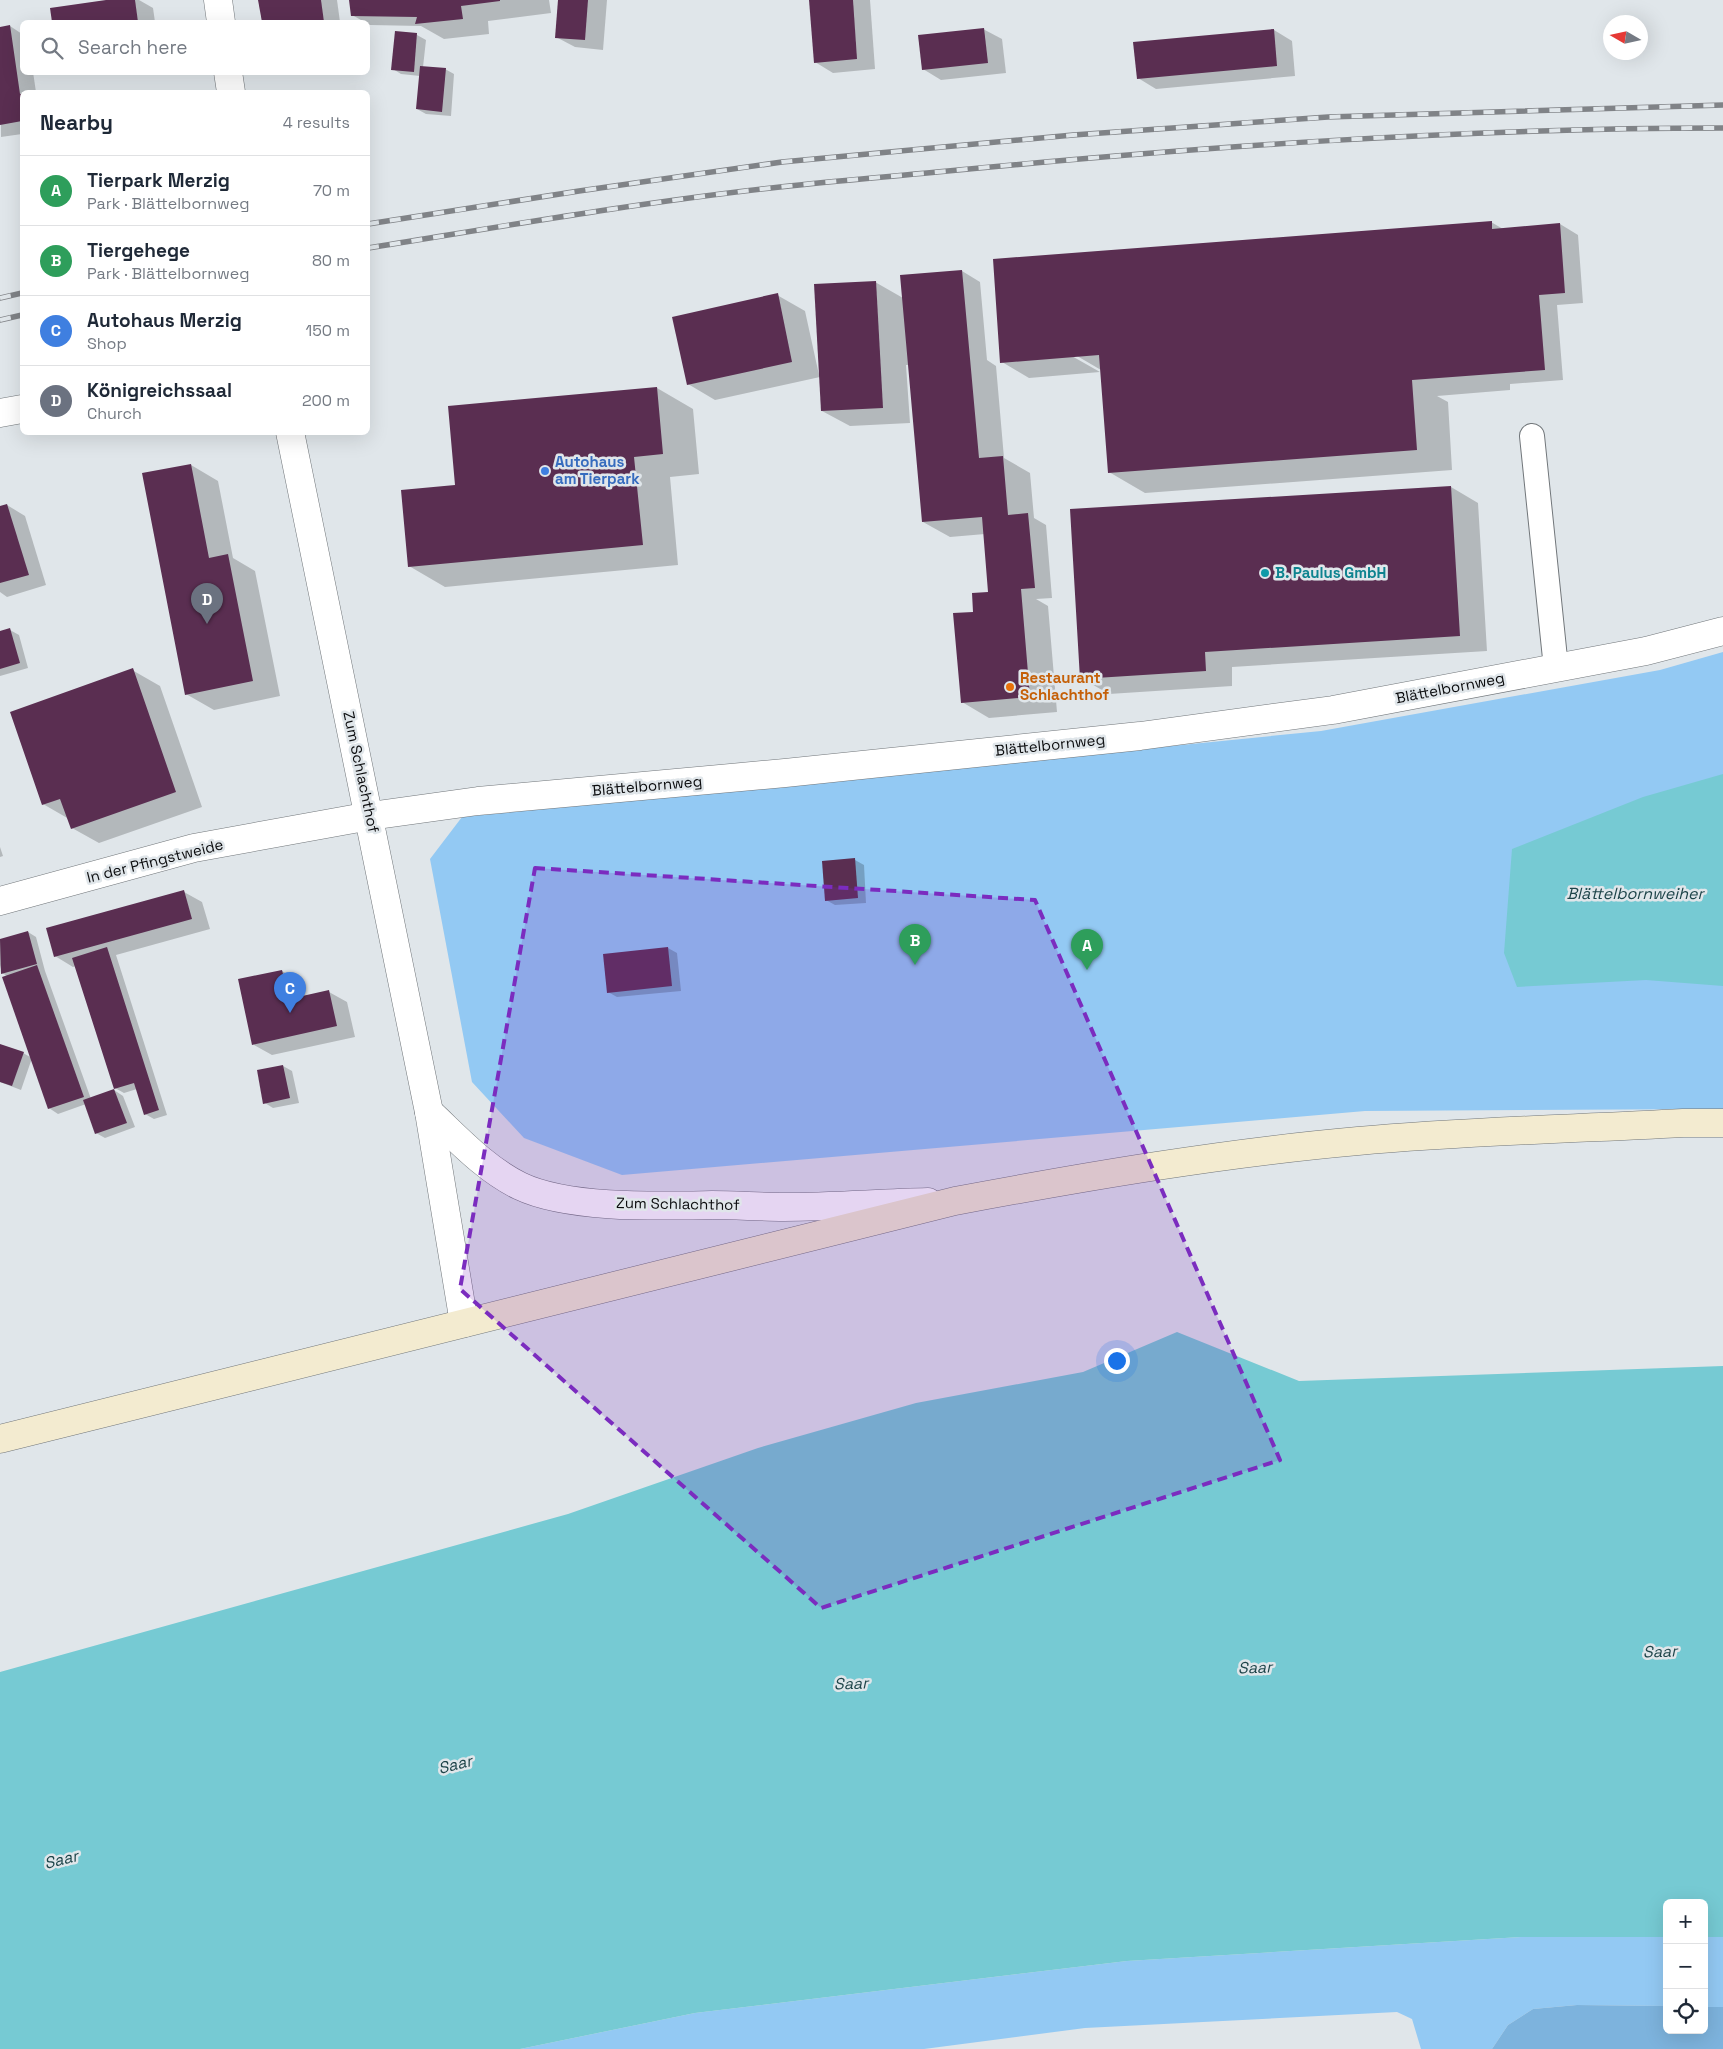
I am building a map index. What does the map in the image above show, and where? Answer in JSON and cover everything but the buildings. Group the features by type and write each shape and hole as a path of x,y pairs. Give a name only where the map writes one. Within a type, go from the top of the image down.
{"main road":[{"path":"0,1439 955,1200 1088,1176 1358,1141 1644,1125 1723,1123"}],"street":[{"path":"218,0 221,20"},
{"path":"228,75 231,90"},
{"path":"0,413 20,409"},
{"name":"Zum Schlachthof","path":"291,435 305,513 370,816 429,1112 464,1323"},
{"name":"Blättelbornweg","path":"370,816 478,801 785,773 1140,736 1333,710 1646,651 1723,631"},
{"name":"In der Pfingstweide","path":"0,901 194,848 370,816"},
{"name":"Zum Schlachthof","path":"429,1112 470,1150 502,1174 520,1186 545,1195 588,1202 653,1206 784,1207 955,1200"}],"lane":[{"path":"1532,436 1556,668"}],"highlighted area":[{"path":"535,868 1035,900 1280,1460 821,1608 460,1289"}],"shaded area":[{"path":"1723,652 1723,1109 1365,1111 622,1175 524,1138 472,1082 430,859 462,817 1321,731 1660,670"},
{"path":"1521,1937 1663,1937 1663,2006 1577,2005 1533,2009 1508,2025 1492,2049 1421,2049 1412,2019 1397,2012 1085,2028 924,2049 520,2049 695,2013 1127,1961"},
{"path":"1708,1937 1723,1937 1723,2007 1708,2007"},
{"path":"1577,2005 1663,2006 1663,2034 1708,2034 1708,2007 1723,2007 1723,2049 1492,2049 1508,2025 1533,2009"}],"water":[{"name":"Blättelbornweiher","path":"1723,774 1723,986 1646,980 1517,987 1504,953 1512,849 1643,797"},
{"name":"Saar","path":"1177,1332 1299,1381 1723,1366 1723,1937 1708,1937 1708,1899 1663,1899 1663,1937 1521,1937 1127,1961 695,2013 520,2049 0,2049 0,1672 568,1514 758,1448 916,1403 1083,1372"}],"railway":[{"path":"370,224 782,162 1073,135 1328,117 1723,105"},
{"path":"370,248 574,215 728,193 1035,163 1231,147 1428,135 1526,131 1723,128"},
{"path":"0,298 20,293"},
{"path":"0,320 20,315"}],"place":[{"name":"Autohaus am Tierpark","path":"545,471"},
{"name":"B. Paulus GmbH","path":"1265,573"},
{"name":"Königreichssaal","path":"207,624"},
{"name":"Restaurant Schlachthof","path":"1010,687"},
{"name":"Tiergehege","path":"915,965"},
{"name":"Tierpark Merzig","path":"1087,970"},
{"name":"Autohaus Merzig","path":"290,1013"}]}
